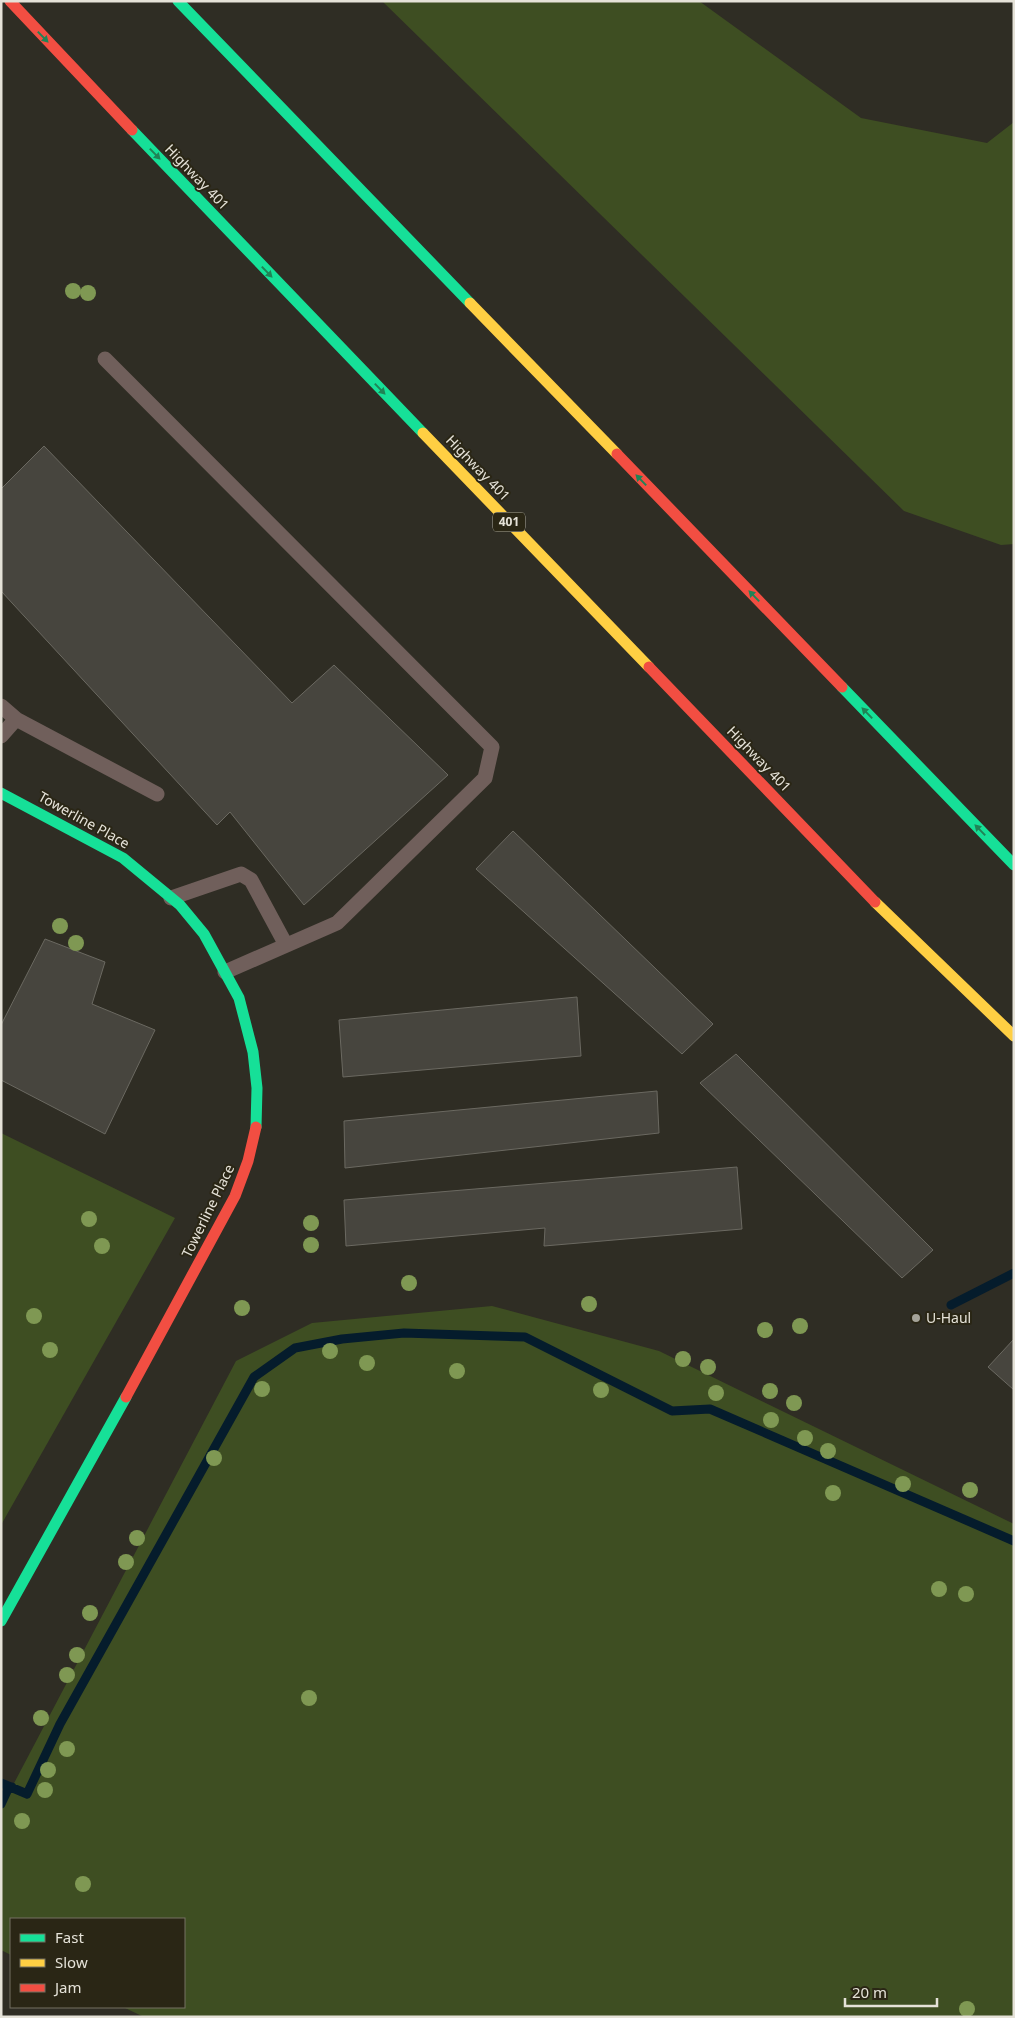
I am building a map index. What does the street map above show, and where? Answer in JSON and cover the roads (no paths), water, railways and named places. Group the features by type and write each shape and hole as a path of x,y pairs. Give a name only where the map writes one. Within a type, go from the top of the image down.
{"main road":[{"name":"Highway 401","path":"10,1 214,216 882,908 1014,1036"},
{"path":"178,1 1014,865"},
{"name":"Towerline Place","path":"1,793 123,858 180,905 204,934 239,998 253,1052 257,1088 256,1125 248,1162 235,1196 201,1262 1,1621"}],"lane":[{"path":"105,359 492,747 485,778 337,922 225,972"},
{"path":"1,706 16,719 157,794"},
{"path":"1,736 16,719"},
{"path":"171,898 241,874 251,880 286,945"}],"waterway":[{"path":"951,1305 1014,1273"},
{"path":"1,1783 27,1794 60,1724 254,1377 295,1348 342,1339 404,1333 525,1337 672,1411 710,1409 1014,1541"},
{"path":"1,1804 8,1789 12,1787"}],"place":[{"name":"U-Haul","path":"916,1318"}]}
